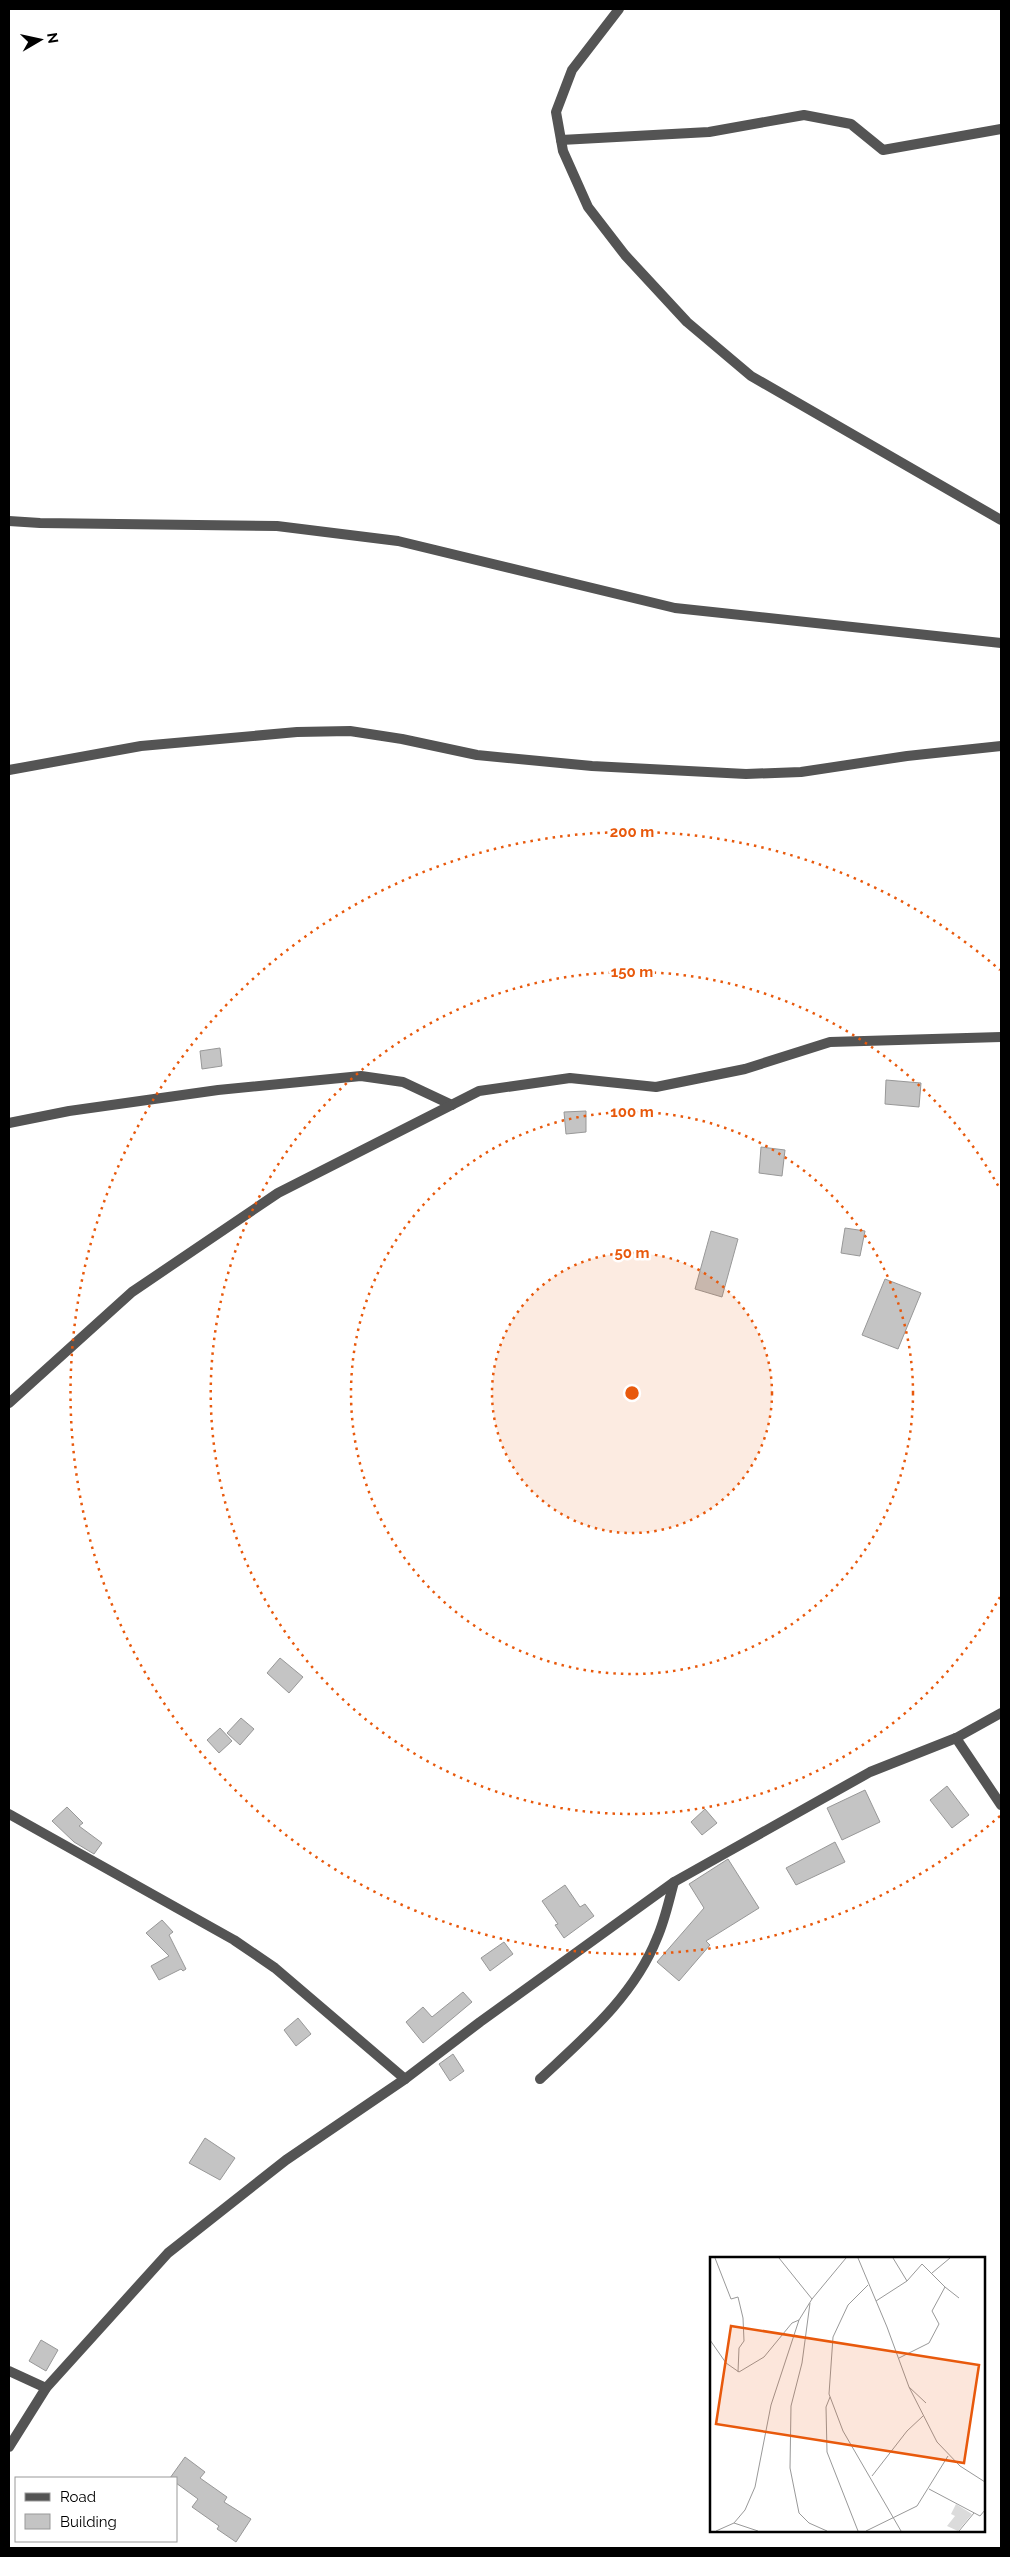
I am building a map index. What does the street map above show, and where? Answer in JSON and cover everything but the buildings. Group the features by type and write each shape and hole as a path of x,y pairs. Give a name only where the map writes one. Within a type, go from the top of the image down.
{"street":[{"path":"619,9 572,70 556,112 563,152 588,207 625,256 687,322 751,376 1001,520"},
{"path":"561,140 709,132 804,115 851,124 883,150 1001,129"},
{"path":"9,521 277,526 379,539 437,550 675,608 1001,643"},
{"path":"9,770 150,745 306,732 350,731 402,739 477,755 592,766 746,774 801,772 907,756 1001,746"},
{"path":"9,1402 132,1292 203,1242 278,1193 479,1091 570,1078 656,1087 745,1069 830,1042 1001,1037"},
{"path":"9,1122 69,1111 218,1090 347,1076 388,1078 410,1085 452,1105"},
{"path":"9,2447 46,2388 168,2253 286,2160 405,2079 480,2022 674,1882 870,1772 956,1738 1001,1713"},
{"path":"956,1738 1001,1805"},
{"path":"9,1814 234,1940 275,1968 405,2079"},
{"path":"540,2079 605,2019 637,1977 657,1938 674,1882"},
{"path":"9,2371 46,2388"}]}
